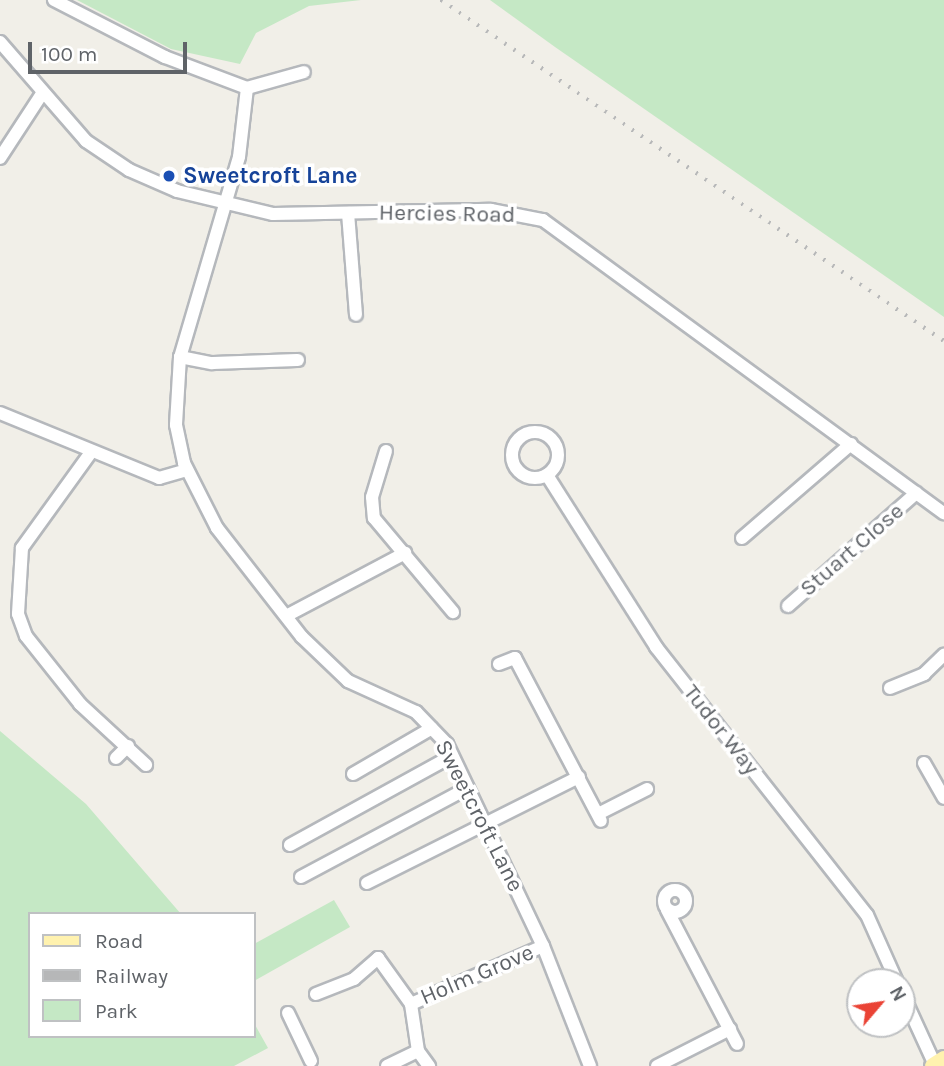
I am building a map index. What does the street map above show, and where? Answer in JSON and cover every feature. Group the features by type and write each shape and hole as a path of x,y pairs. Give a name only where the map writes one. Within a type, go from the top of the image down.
{"street":[{"path":"54,0 165,57 247,88 304,72"},
{"name":"Hercies Road","path":"0,41 41,95 86,141 129,170 223,205 273,214 491,210 543,220 944,514"},
{"name":"Sweetcroft Lane","path":"247,88 247,123 180,357 176,425 187,470 217,528 286,616 348,681 416,712 432,728 452,756 543,946 590,1066"},
{"path":"0,158 41,95"},
{"path":"348,213 356,315"},
{"path":"180,357 212,363 298,360"},
{"path":"0,413 89,455 159,478 187,470"},
{"path":"742,538 851,444"},
{"path":"386,451 372,497 374,518 453,612"},
{"path":"89,455 22,548 18,614 51,671 146,765"},
{"name":"Tudor Way","path":"547,475 656,648 867,915 891,968"},
{"name":"Stuart Close","path":"788,606 916,493"},
{"path":"286,616 405,553"},
{"path":"890,688 924,674 944,655"},
{"path":"499,664 515,658 599,817 647,789"},
{"path":"353,774 432,728"},
{"path":"116,758 128,747"},
{"path":"290,845 452,756"},
{"path":"924,763 944,798"},
{"path":"367,883 485,821 579,778"},
{"path":"301,877 468,788"},
{"path":"667,910 737,1044"},
{"name":"Holm Grove","path":"411,1004 543,946"},
{"name":"Holm Grove","path":"316,994 354,979 378,958 411,1004 418,1051"},
{"path":"288,1013 311,1064"},
{"path":"916,1021 937,1063"},
{"path":"657,1066 730,1029"},
{"path":"387,1066 418,1051 429,1066"}],"green space":[{"path":"77,0 361,0 309,6 256,33 240,64 171,49"},
{"path":"490,0 944,0 944,317 555,47"},
{"path":"0,731 86,804 179,912 28,912 28,1038 256,1038 256,1027 268,1048 234,1066 0,1066"},
{"path":"334,900 350,927 256,980 256,943"}],"railway":[{"path":"441,0 944,341"}],"place":[{"name":"Sweetcroft Lane","path":"169,176"}]}
